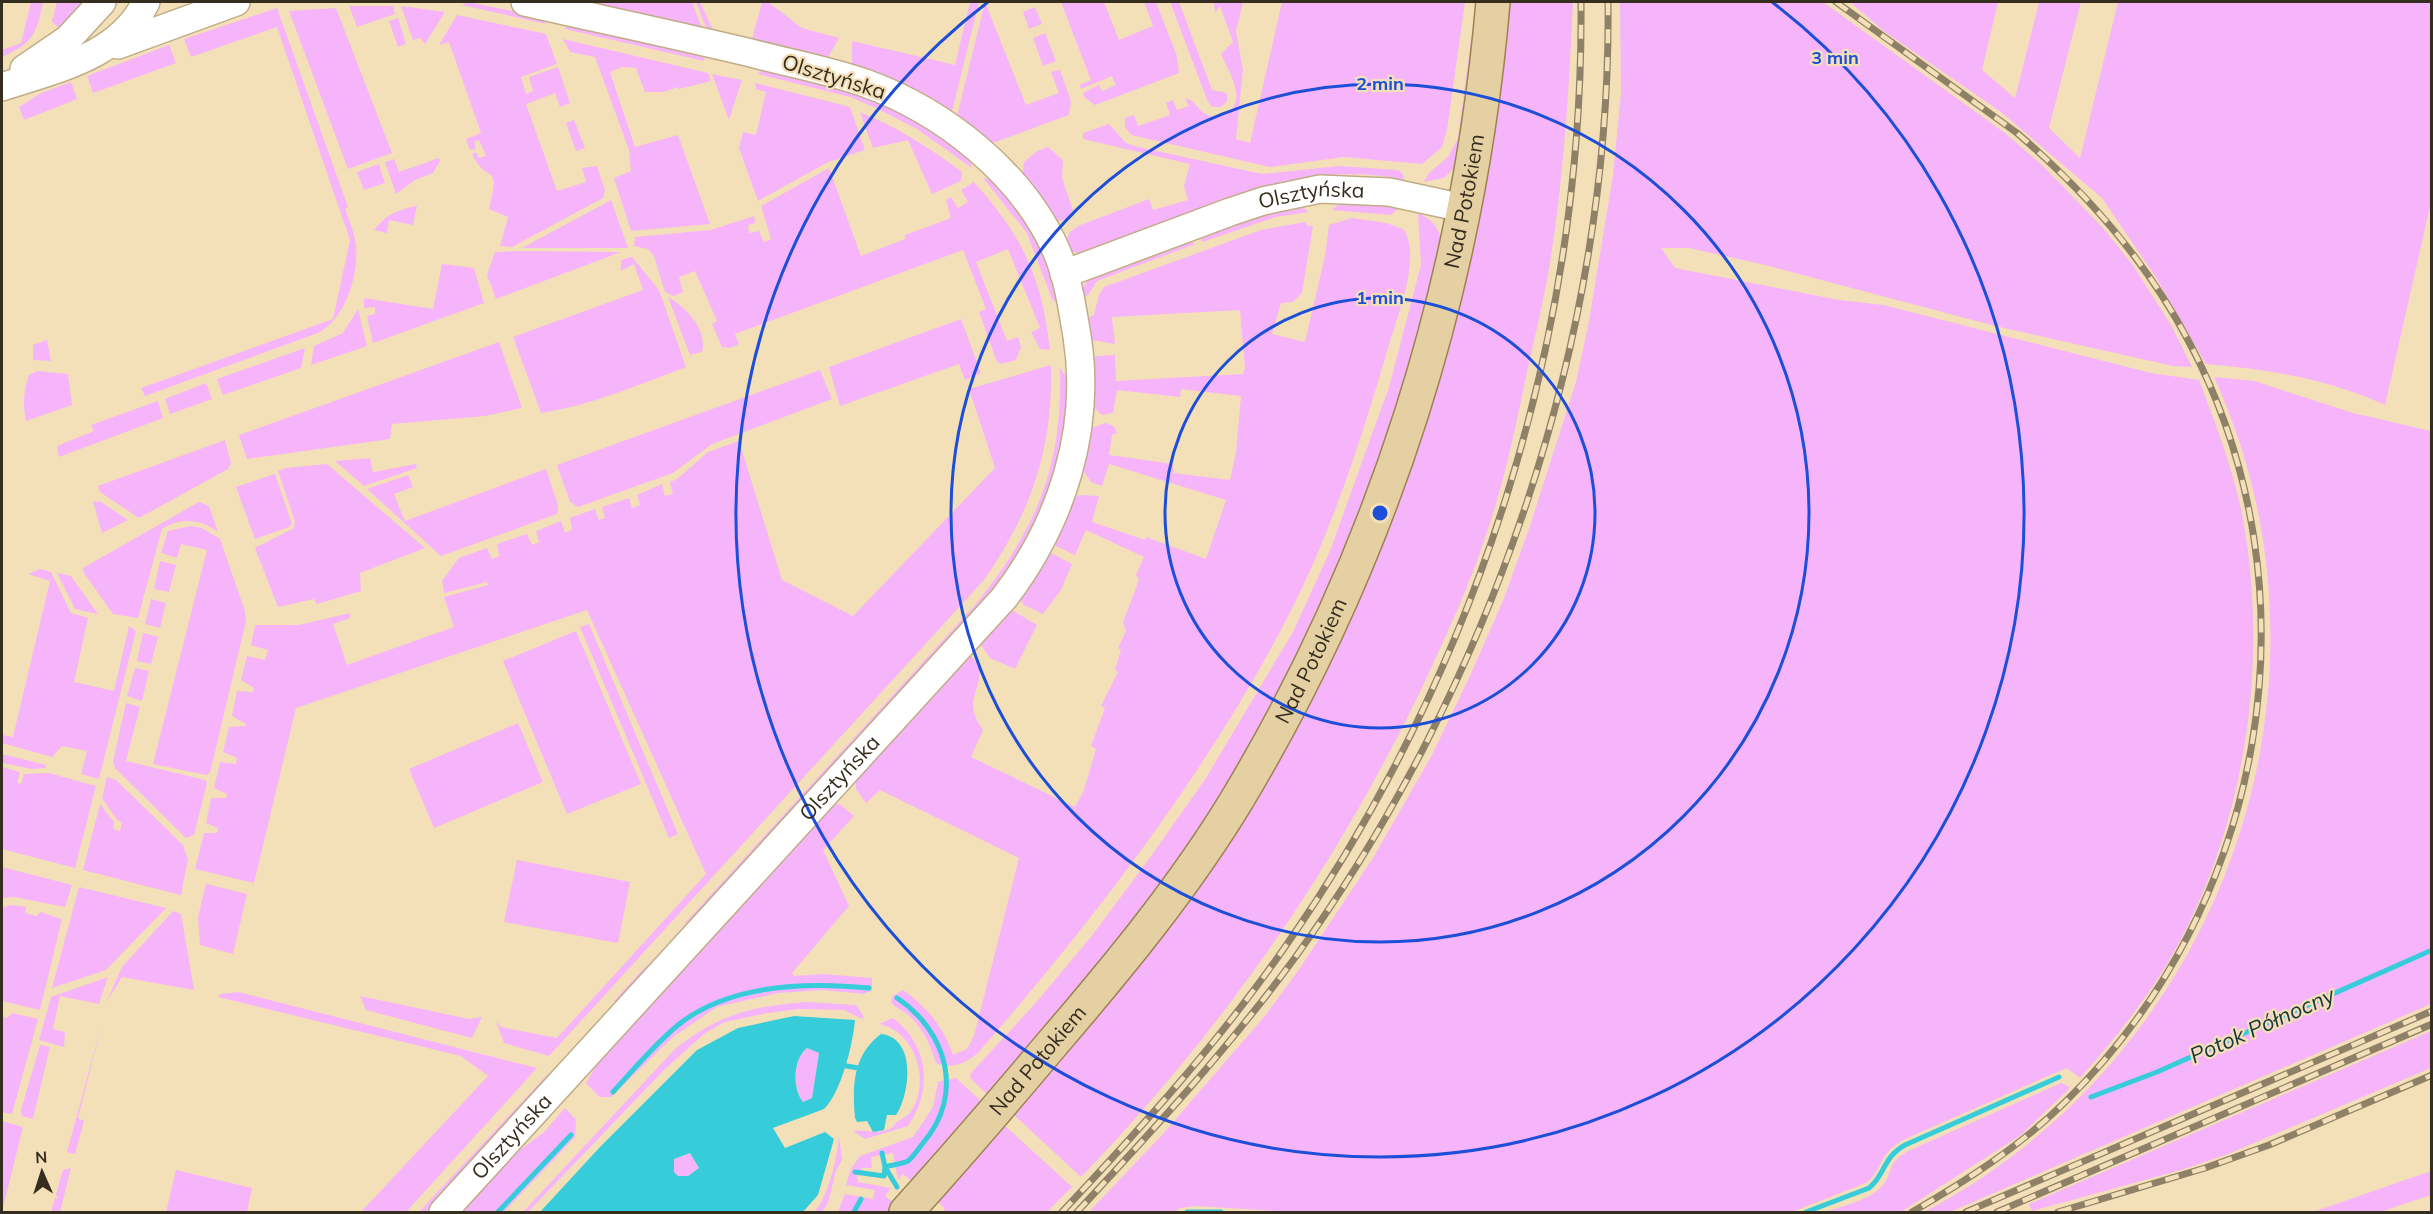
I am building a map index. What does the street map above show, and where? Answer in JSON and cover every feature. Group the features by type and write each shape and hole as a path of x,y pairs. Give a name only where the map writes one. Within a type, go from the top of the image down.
{"main road":[{"name":"Nad Potokiem","path":"906,1212 1126,958 1211,840 1238,798 1276,729 1352,574 1396,467 1430,356 1476,150 1493,2"}],"street":[{"path":"77,48 102,2"},
{"path":"2,85 77,48 123,35 150,2"},
{"path":"150,2 153,14 160,18 184,19"},
{"path":"77,48 184,19 236,2"},
{"name":"Olsztyńska","path":"443,1212 984,622 1024,572 1040,545 1058,504 1074,450 1079,417 1079,351 1064,274 1056,250 1031,206 986,157 917,106 880,89 836,74 525,2"},
{"name":"Olsztyńska","path":"1064,274 1230,212 1304,192 1342,188 1375,190 1462,208"}],"shaded area":[{"path":"31,2 43,2 32,36 21,47 2,57 2,50 21,43"},
{"path":"57,2 91,2 62,32 52,21"},
{"path":"468,2 543,17 546,24 462,5"},
{"path":"576,2 692,2 704,33"},
{"path":"696,2 700,2 713,30 752,39 762,2 768,2 802,28 839,38 826,61 708,33"},
{"path":"970,2 979,2 951,116 852,68 852,41 955,65"},
{"path":"985,2 1026,105 1059,93 1051,72 1060,70 1071,101 1069,115 990,144 956,120"},
{"path":"1061,2 1104,2 1119,40 1153,26 1144,2 1156,2 1177,56 1179,73 1095,105 1085,98 1083,93 1099,85 1102,91 1116,85 1112,76 1081,89 1080,85 1091,80"},
{"path":"1170,2 1179,2 1212,90 1227,93 1227,101 1221,107 1212,107 1208,102"},
{"path":"1214,2 1243,2 1236,31 1243,70 1236,139 1250,143 1282,2 1465,2 1447,130 1442,147 1422,164 1344,157 1270,167 1131,135 1125,127 1125,118 1134,115 1138,126 1170,115 1166,103 1173,100 1177,110 1189,106 1185,98 1208,115 1214,116 1225,115 1234,105 1236,91 1234,83 1221,54 1233,42 1220,6 1215,13"},
{"path":"1476,2 1482,2 1457,165 1444,178 1424,182 1429,173 1448,157 1458,138"},
{"path":"1505,2 1573,2 1565,132 1550,263 1510,452 1481,551 1427,677 1393,746 1317,878 1275,941 1183,1063 1081,1177 1011,1112 1087,1023 1371,565"},
{"path":"1620,2 1823,2 2005,133 2043,166 2103,228 2132,264 2171,325 2192,367 2173,366 1995,326 1765,265 1689,248 1661,248 1675,268 1839,300 1883,305 2151,373 2199,380 2230,466 2239,501 2250,570 2253,621 2248,725 2239,776 2210,876 2189,923 2154,985 2111,1042 2080,1078 2067,1068 1903,1140 1889,1151 1866,1183 1792,1212 1294,1212 1196,1206 1180,1208 1174,1212 1089,1212 1162,1135 1264,1017 1298,971 1373,858 1432,755 1503,601 1529,529 1576,382 1589,321 1613,175 1621,93"},
{"path":"1850,2 1998,2 1982,70 2015,98 2039,2 2081,2 2049,128 2080,158 2118,2 2431,2 2431,202 2385,405 2320,382 2252,369 2206,364 2155,276 2102,198 2001,112 1885,32"},
{"path":"349,6 393,6 395,14 357,27"},
{"path":"401,6 445,12 425,44 420,38 413,40"},
{"path":"1035,7 1042,24 1029,29 1023,12"},
{"path":"277,8 348,207 345,209 354,237 356,258 348,296 336,318 318,333 145,396 141,388 333,319 350,240 277,27 191,57 184,39"},
{"path":"336,8 392,153 348,169 289,11"},
{"path":"457,15 546,34 557,64 521,77 526,94 533,91 529,77 558,67 570,103 560,107 555,93 526,104 557,191 586,182 582,168 597,166 605,190 603,198 512,247 500,246 508,217 489,209 493,178 478,164 472,154 476,152 479,158 486,156 479,140 474,142 476,149 470,150 466,139 481,133 449,42 439,45"},
{"path":"398,18 406,44 398,47 389,21"},
{"path":"568,23 705,54 704,61 565,29"},
{"path":"1045,33 1056,61 1043,66 1033,38"},
{"path":"563,39 708,73 711,81 663,92 645,92 636,68 622,67 610,72 635,147 678,135 710,224 631,231 614,178 631,171 629,150 595,57 570,52"},
{"path":"169,45 176,63 93,93 87,76"},
{"path":"763,67 838,88 908,117 962,152 970,161 972,168 917,129 876,108 850,97 758,74"},
{"path":"712,74 742,80 729,120"},
{"path":"71,82 77,99 24,120 19,107 41,93"},
{"path":"755,83 850,107 865,150 828,162 758,201 739,148 743,132 756,135 766,92 756,89"},
{"path":"860,112 900,131 938,155 962,172 961,181 932,194 908,140 873,148"},
{"path":"574,120 585,148 576,151 566,123"},
{"path":"1109,124 1126,143 1138,147 1262,174 1339,166 1398,170 1403,174 1404,180 1348,174 1292,180 1082,256 1072,251 1065,243 1070,232 1078,226 1149,199 1153,210 1188,200 1184,186 1190,164 1083,139 1083,133"},
{"path":"1048,147 1063,160 1062,178 1073,210 1068,217 1055,221 1022,176 1024,162 1037,151"},
{"path":"439,158 440,161 433,173 415,180 396,194 385,162 394,159 399,172"},
{"path":"379,164 385,183 364,190 357,172"},
{"path":"829,168 861,256 905,239 905,235 951,218 946,200 951,197 958,208 968,202 961,190 974,182 1005,221 1027,259 1042,301 1050,350 1040,349 1031,332 1040,328 1008,249 976,262 1007,341 1018,337 1021,347 1016,360 1002,364 997,362 979,312 986,309 963,250 735,334 739,344 730,348 722,347 712,324 717,321 695,271 679,277 683,292 674,296 665,292 654,256 648,249 634,246 635,237 711,230 754,216 755,223 748,225 749,233 759,231 764,242 771,239 761,206"},
{"path":"983,178 994,180 1028,221 1049,263 1059,304 1052,299 1027,233"},
{"path":"611,200 628,248 522,248"},
{"path":"1340,203 1368,203 1398,209 1391,215 1332,210"},
{"path":"417,206 413,225 389,220 387,233 374,230 383,220 393,214"},
{"path":"1301,207 1309,212 1276,217 1202,242 1204,233 1253,216"},
{"path":"1418,213 1434,225 1441,243 1402,400 1314,633 1184,862 916,1185 903,1174 898,1180 893,1153 871,1157 872,1168 862,1168 857,1175 858,1182 891,1188 885,1196 895,1204 891,1212 838,1212 845,1194 873,1199 875,1190 846,1185 851,1169 860,1156 913,1137 933,1107 938,1082 956,1078 981,1101 987,1094 970,1078 971,1073 1034,1005 1091,937 1149,859 1206,778 1293,632 1330,551 1389,387 1421,265"},
{"path":"1352,218 1386,223 1403,229 1408,240 1409,270 1402,305 1355,456 1329,526 1299,595 1250,685 1216,741 1180,796 1103,902 978,1053 953,1066 936,1063 921,1029 906,1013 891,1002 893,996 903,990 920,1003 939,1026 953,1055 967,1049 974,1036 1019,858 880,790 866,803 856,789 856,779 970,654 980,668 973,706 983,730 971,757 1075,807 1084,790 1096,749 1091,746 1105,708 1101,706 1118,672 1115,670 1121,650 1118,648 1126,631 1123,622 1139,580 1136,575 1144,557 1086,530 1075,555 1056,546 1055,542 1073,500 1079,495 1099,496 1092,522 1145,540 1146,537 1206,559 1226,500 1109,464 1102,486 1091,482 1084,472 1089,429 1105,423 1114,426 1117,433 1112,435 1109,455 1173,464 1173,473 1230,480 1236,452 1241,396 1181,389 1180,397 1117,390 1113,413 1102,415 1091,405 1090,363 1096,356 1115,355 1116,381 1243,374 1245,369 1240,310 1112,317 1115,344 1091,340 1089,317 1094,315 1099,295 1104,287 1261,230 1305,222 1308,226 1313,226 1302,293 1293,302 1281,303 1272,334 1305,342 1325,256 1329,225"},
{"path":"1188,239 1195,244 1097,281 1088,295 1083,298 1082,290 1089,277"},
{"path":"495,252 621,252 496,299 487,275"},
{"path":"632,257 659,290 686,367 597,400 541,413 513,337 643,290 634,264 621,271 621,260"},
{"path":"442,264 474,268 484,303 373,343 367,316 375,314 375,307 364,308 364,298 433,309"},
{"path":"668,297 688,313 699,328 703,344 702,352 690,355"},
{"path":"358,309 367,346 311,365 314,346 343,333"},
{"path":"961,319 981,373 965,380 959,364 840,406 829,367"},
{"path":"47,340 51,361 33,360 33,345"},
{"path":"499,342 522,408 485,416 392,424 390,439 247,459 239,435"},
{"path":"305,348 301,368 223,395 217,379"},
{"path":"1051,365 1048,424 1036,478 1015,529 984,580 549,1056 504,1043 496,1021 501,1027 557,1038 706,874 587,610 296,708 254,883 195,869 204,833 217,833 218,828 206,823 211,798 226,798 227,794 214,788 220,762 236,764 237,758 223,752 229,727 246,724 232,716 237,691 253,692 254,688 241,680 247,656 265,660 268,650 251,645 255,625 299,625 350,613 350,618 333,624 347,665 454,627 444,597 488,585 487,582 444,593 442,581 459,558 487,548 492,559 499,556 497,544 527,534 532,545 539,542 536,531 561,521 565,533 572,530 570,518 595,509 599,520 605,518 602,507 629,498 632,508 640,505 637,495 662,484 665,496 673,494 670,482 677,479 708,452 739,441 782,580 853,616 995,468 969,389"},
{"path":"1060,368 1068,379 1069,398 1060,461 1040,517 1003,582 711,904 682,926 975,605 996,577 1029,523 1042,495 1051,466 1057,436"},
{"path":"820,370 832,399 712,444 673,473 578,507 570,502 557,465"},
{"path":"37,371 68,374 72,405 26,421 24,403 26,387 29,375"},
{"path":"2214,377 2254,381 2353,413 2431,431 2431,1004 1950,1212 1924,1212 2028,1144 2115,1059 2184,960 2234,852 2263,735 2270,615 2254,495"},
{"path":"206,383 212,399 170,414 165,399"},
{"path":"158,401 163,418 59,457 57,446 94,431 91,425"},
{"path":"225,440 231,463 228,469 139,518 100,492 98,486"},
{"path":"370,458 373,472 416,464 417,468 364,486 335,461"},
{"path":"327,464 425,548 360,573 361,591 317,604 314,599 278,607 255,548 294,528 295,522 278,471 286,468"},
{"path":"546,469 558,505 557,514 441,556 367,489 408,475 413,487 394,494 405,521"},
{"path":"275,474 292,524 255,539 236,487"},
{"path":"93,501 101,502 128,520 102,533"},
{"path":"199,502 209,506 218,532 204,524 191,521 169,525 162,529 138,618 113,614 84,573 83,568"},
{"path":"191,526 202,528 220,539 245,611 246,621 210,773 206,775 153,764 207,550 181,544 177,558 161,553 168,531"},
{"path":"1051,553 1072,564 1061,590 1043,614 1024,605 1019,597"},
{"path":"160,561 176,565 169,592 154,589"},
{"path":"40,569 51,572 71,613 88,618 74,682 114,691 129,626 136,631 99,779 81,774 87,751 62,746 52,757 2,743 2,735 13,737 50,581 28,574"},
{"path":"57,573 71,576 98,614 75,609"},
{"path":"151,599 166,603 160,628 145,624"},
{"path":"1012,610 1037,625 1015,669 990,658 979,642"},
{"path":"589,624 678,834 669,838 580,627"},
{"path":"576,631 641,784 567,814 503,661"},
{"path":"143,633 158,637 151,664 137,661"},
{"path":"135,668 149,671 142,701 127,696"},
{"path":"126,703 140,707 126,761 205,780 207,783 194,835 186,838 115,768 113,762"},
{"path":"518,723 543,782 434,828 409,769"},
{"path":"2,754 46,765 46,768 32,769 2,763"},
{"path":"2,767 20,772 17,783 21,784 24,774 49,773 96,786 75,868 2,849"},
{"path":"107,777 116,780 183,845 188,859 181,895 83,870 100,804 114,822 113,829 120,831 122,822 117,820 102,798"},
{"path":"834,803 841,805 854,816 823,850 849,906 792,973 794,976 823,974 872,978 872,990 864,994 823,990 778,993 717,1007 673,1037 611,1097 600,1097 586,1083 597,1064"},
{"path":"517,860 630,882 618,943 504,922"},
{"path":"2,867 72,885 65,907 14,897 2,898"},
{"path":"206,884 247,894 233,954 200,945 198,917"},
{"path":"79,887 166,908 106,970 52,988"},
{"path":"10,905 26,907 25,913 37,916 40,912 62,919 40,1010 2,1001 2,908"},
{"path":"173,911 181,914 194,990 122,977 106,1003 122,967"},
{"path":"664,946 648,964 633,989 622,1000 613,1002"},
{"path":"108,977 99,1004 60,996 53,1029 65,1032 64,1047 39,1040 51,997"},
{"path":"238,992 537,1068 406,1212 361,1212 488,1076 461,1056 218,997 221,994"},
{"path":"360,996 469,1019 482,1017 472,1038 366,1010"},
{"path":"807,1002 856,1005 864,1017 862,1019 844,1010 799,1009 725,1022 705,1033 664,1070 528,1212 523,1212 675,1049 691,1037 706,1027 753,1009"},
{"path":"12,1013 38,1019 12,1114 2,1112 2,1017 7,1018"},
{"path":"893,1018 914,1041 920,1055 924,1084 921,1098 908,1126 865,1139 853,1131 880,1131 891,1128 911,1111 918,1096 919,1070 910,1045 891,1028 879,1024"},
{"path":"103,1020 78,1118 84,1121 75,1154 67,1152"},
{"path":"2431,1031 2431,1068 2228,1154 2181,1170 2032,1211 2029,1204"},
{"path":"40,1045 50,1047 33,1119 22,1116 21,1110"},
{"path":"807,1048 819,1053 812,1098 803,1102 797,1089 796,1074 799,1059"},
{"path":"547,1075 551,1079 429,1212 419,1212"},
{"path":"2061,1083 2070,1087 2021,1135 1901,1212 1825,1212 1876,1192 1885,1182 1896,1160 1908,1151"},
{"path":"565,1108 576,1120 575,1137 504,1212 461,1212 511,1157 544,1132"},
{"path":"2,1121 23,1127 2,1212"},
{"path":"1002,1123 1072,1187 1047,1212 943,1212 945,1208 935,1200"},
{"path":"839,1136 842,1160 836,1171 828,1203 822,1212 814,1212 828,1187"},
{"path":"690,1153 699,1168 688,1176 678,1176 674,1172 674,1159"},
{"path":"71,1168 60,1212 51,1212 63,1170"},
{"path":"176,1170 252,1188 247,1212 166,1212"},
{"path":"2431,1171 2431,1195 2380,1212 2313,1212"}],"water":[{"path":"794,1016 855,1020 845,1068 830,1102 824,1109 773,1128 785,1148 825,1132 834,1139 818,1195 803,1212 540,1212 600,1147 697,1050 738,1028","holes":["807,1048 819,1053 812,1098 803,1102 797,1089 796,1074 799,1059","690,1153 699,1168 688,1176 678,1176 674,1172 674,1159"]},
{"path":"881,1034 893,1038 900,1045 905,1056 907,1081 905,1094 896,1115 887,1115 884,1130 873,1132 867,1121 857,1122 855,1118 854,1094 856,1072 860,1061 872,1042"}],"waterway":[{"name":"Potok Północny","path":"2091,1097 2157,1072 2432,950"},
{"path":"613,1092 652,1049 678,1025 698,1011 721,1001 744,994 795,986 869,988"},
{"path":"855,1172 884,1176 885,1167 908,1161 936,1124 944,1105 945,1065 938,1046 928,1028 897,998"},
{"name":"Potok Północny","path":"841,1065 864,1069"},
{"name":"Potok Północny","path":"1806,1212 1869,1188 1879,1177 1892,1155 1905,1145 2059,1077"},
{"path":"498,1212 571,1135"},
{"name":"Potok Północny","path":"882,1153 885,1167 897,1187"},
{"path":"854,1212 861,1199"},
{"name":"Potok Północny","path":"1187,1212 1221,1212"}],"railway":[{"path":"1062,1212 1178,1084 1233,1017 1285,947 1353,841 1413,731 1464,616 1506,497 1539,376 1563,253 1577,128 1581,2"},
{"path":"1077,1212 1216,1057 1294,959 1364,854 1426,743 1481,626 1526,505 1562,381 1588,255 1604,128 1608,2"},
{"path":"1836,2 2017,133 2091,204 2154,283 2189,342 2230,438 2254,539 2261,641 2252,743 2227,842 2187,937 2133,1024 2064,1103 2029,1134 1991,1162 1912,1212"},
{"path":"1966,1212 2432,1011"},
{"path":"1997,1212 2432,1024"},
{"path":"2058,1212 2205,1168 2269,1145 2432,1075"}]}
